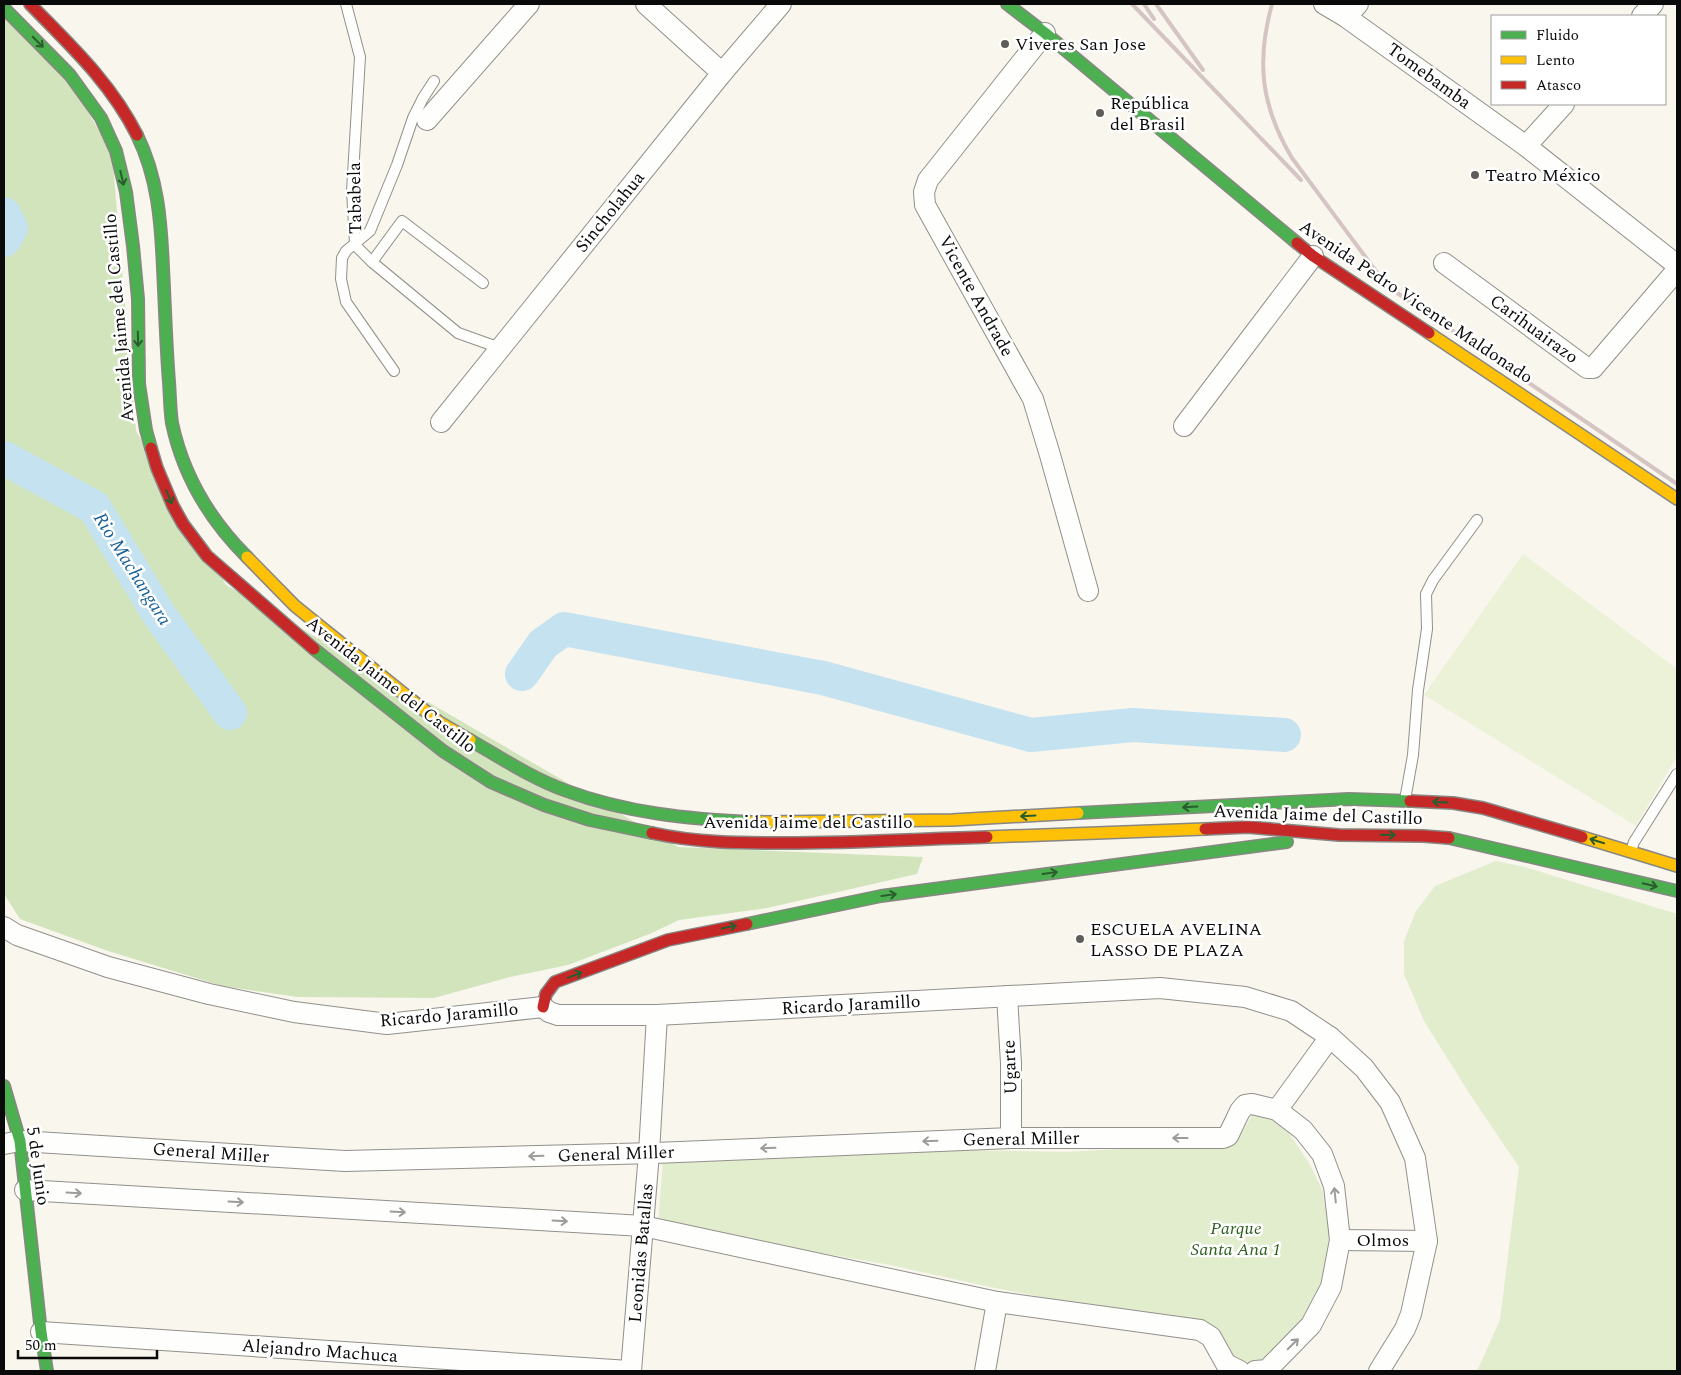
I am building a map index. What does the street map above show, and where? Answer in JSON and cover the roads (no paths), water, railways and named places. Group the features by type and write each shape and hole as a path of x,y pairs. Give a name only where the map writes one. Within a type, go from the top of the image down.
{"main road":[{"name":"Avenida Jaime del Castillo","path":"30,4 97,73 128,115 146,153 158,196 172,422 179,450 191,481 208,508 229,539 295,606 439,722 532,776 566,791 598,801 656,814 702,820 761,823 952,820 1302,800 1405,800 1453,803 1483,808 1677,866"},
{"name":"Avenida Pedro Vicente Maldonado","path":"1007,4 1046,33 1313,256 1677,499"},
{"name":"Avenida Jaime del Castillo","path":"4,8 70,75 101,118 116,152 126,192 133,246 138,298 139,384 146,430 157,468 183,524 207,556 334,666 443,751 492,782 544,805 590,820 684,840 737,844 818,843 1248,827 1339,835 1423,836 1456,839 1677,891"},
{"path":"543,1007 546,994 555,982 668,940 881,896 1339,835"},
{"name":"5 de Junio","path":"4,1086 12,1142 25,1190 47,1371"}],"street":[{"path":"427,120 529,4"},
{"path":"646,4 722,73"},
{"name":"Sincholahua","path":"441,422 722,73 781,4"},
{"name":"Tomebamba","path":"1324,4 1352,11 1677,265"},
{"path":"1643,15 1653,4"},
{"name":"Vicente Andrade","path":"1046,33 928,180 924,192 925,205 1033,399 1088,591"},
{"path":"1526,146 1563,105"},
{"path":"1184,426 1313,256"},
{"name":"Carihuairazo","path":"1444,263 1590,369 1593,368 1677,270"},
{"name":"Ricardo Jaramillo","path":"4,927 17,935 108,967 209,994 294,1012 388,1024 543,1007 549,1012 558,1015 657,1015 1160,988 1245,997 1291,1011 1330,1037 1364,1068 1390,1102 1415,1158 1428,1241 1411,1314 1405,1329 1379,1371"},
{"name":"Ugarte","path":"1007,996 1011,1063 1011,1138"},
{"name":"Leonidas Batallas","path":"630,1371 649,1153 657,1015"},
{"path":"1263,1371 1311,1325 1331,1287 1340,1240 1334,1186 1322,1154 1303,1130 1277,1110 1330,1037"},
{"name":"General Miller","path":"12,1142 345,1161 649,1153 1011,1138 1222,1138 1228,1136 1245,1105 1252,1104 1277,1110"},
{"path":"25,1190 643,1226 998,1302 1200,1330 1211,1338 1226,1364 1240,1371"},
{"name":"Olmos","path":"1340,1240 1428,1241"},
{"path":"985,1371 998,1302"},
{"name":"Alejandro Machuca","path":"41,1332 630,1371"}],"lane":[{"name":"Tababela","path":"346,4 360,57 352,191 355,242 357,247 372,262 458,333 500,348"},
{"path":"394,371 346,302 341,279 342,258 346,250 370,231 397,165 413,118 434,81"},
{"path":"372,262 402,221 483,283"},
{"path":"1405,800 1413,755 1418,690 1427,629 1426,594 1433,580 1477,520"},
{"path":"1630,852 1634,842 1677,774"}],"waterway":[{"name":"Rio Machangara","path":"4,214 11,228 4,240"},
{"name":"Rio Machangara","path":"4,458 94,507 158,613 230,713"},
{"path":"522,674 543,644 564,629 823,678 1031,735 1133,725 1284,735"}],"railway":[{"path":"1132,4 1301,180"},
{"path":"1144,4 1154,19"},
{"path":"1156,4 1203,70"},
{"path":"1272,4 1264,45 1263,65 1264,83 1274,120 1292,158 1387,286 1677,484"}],"place":[{"name":"Viveres San Jose","path":"1005,44"},
{"name":"República del Brasil","path":"1100,113"},
{"name":"Teatro México","path":"1475,175"},
{"name":"ESCUELA AVELINA LASSO DE PLAZA","path":"1080,939"}],"park label":[{"name":"Parque Santa Ana 1","path":"1236,1238"}]}
